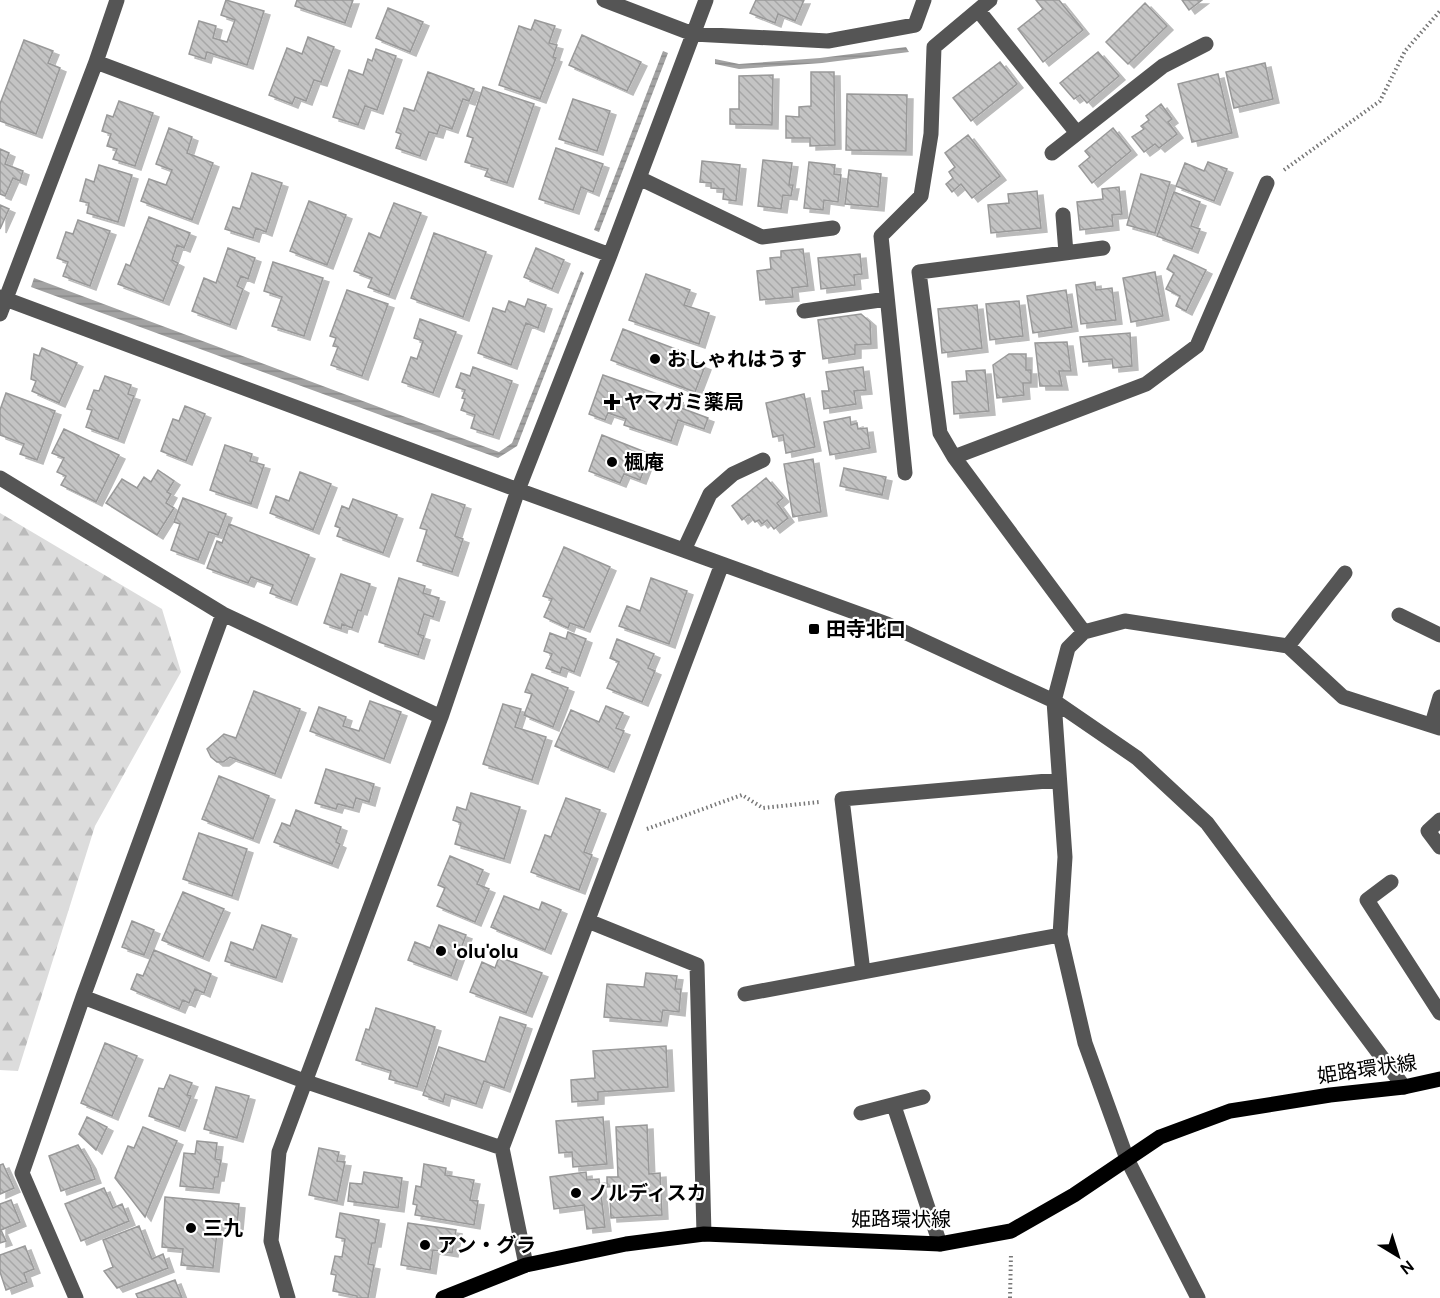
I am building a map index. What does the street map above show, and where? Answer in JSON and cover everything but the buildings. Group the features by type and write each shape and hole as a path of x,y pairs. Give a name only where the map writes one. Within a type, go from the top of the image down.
{"main road":[{"name":"姫路環状線","path":"443,1298 526,1265 626,1244 704,1234 940,1244 1011,1231 1074,1195 1160,1137 1230,1111 1330,1095 1404,1087 1440,1079"}],"street":[{"path":"117,0 96,62 2,303 888,624 1054,700 1137,758 1207,823 1404,1087"},
{"path":"603,0 693,34 828,41 915,25"},
{"path":"288,1298 271,1241 279,1152 441,717 518,490 706,0"},
{"path":"915,25 924,0"},
{"path":"934,47 990,0"},
{"path":"978,10 1077,134"},
{"path":"905,473 881,236 921,196 931,134 934,47 915,25"},
{"path":"1052,153 1163,66 1206,44"},
{"path":"96,62 610,255"},
{"path":"639,178 762,237 833,228"},
{"path":"954,457 1146,384 1197,346 1268,183"},
{"path":"1063,215 1066,253"},
{"path":"1084,632 954,457 940,433 920,272 1103,248"},
{"path":"804,311 887,299"},
{"path":"684,550 710,494 733,474 764,460"},
{"path":"0,478 223,614 441,717"},
{"path":"526,1265 502,1148 722,564"},
{"path":"1288,646 1345,573"},
{"path":"76,1298 22,1173 83,997 223,614"},
{"path":"1399,615 1440,635"},
{"path":"1198,1298 1127,1159 1085,1043 1060,934 1065,857 1054,700 1068,648 1084,632 1125,621 1288,646 1343,697 1436,726 1440,697"},
{"path":"863,972 842,799 1059,780"},
{"path":"1440,820 1428,831 1440,847"},
{"path":"1391,882 1367,900 1440,1013"},
{"path":"588,921 697,965 704,1234"},
{"path":"745,994 1060,934"},
{"path":"83,997 304,1082 502,1148"},
{"path":"861,1113 923,1098"},
{"path":"894,1106 940,1244"}],"path":[{"path":"1268,183 1380,101 1405,51 1440,11"},
{"path":"618,839 742,795 763,808 842,799"},
{"path":"1010,1298 1011,1231"}],"green space":[{"path":"0,513 162,609 181,672 95,826 18,1071 0,1070"}],"shaded area":[{"path":"906,47 909,52 822,63 739,69 715,64 715,59 739,64 820,58"},
{"path":"663,51 668,53 599,232 594,230"},
{"path":"581,271 584,273 517,446 498,458 31,287 34,278 499,452 512,443"}],"place":[{"name":"おしゃれはうす","path":"655,359"},
{"name":"ヤマガミ薬局","path":"612,402"},
{"name":"楓庵","path":"612,462"},
{"name":"田寺北口","path":"814,629"},
{"name":"'olu'olu","path":"441,951"},
{"name":"ノルディスカ","path":"576,1193"},
{"name":"三九","path":"191,1228"},
{"name":"アン・グラ","path":"425,1245"}]}
